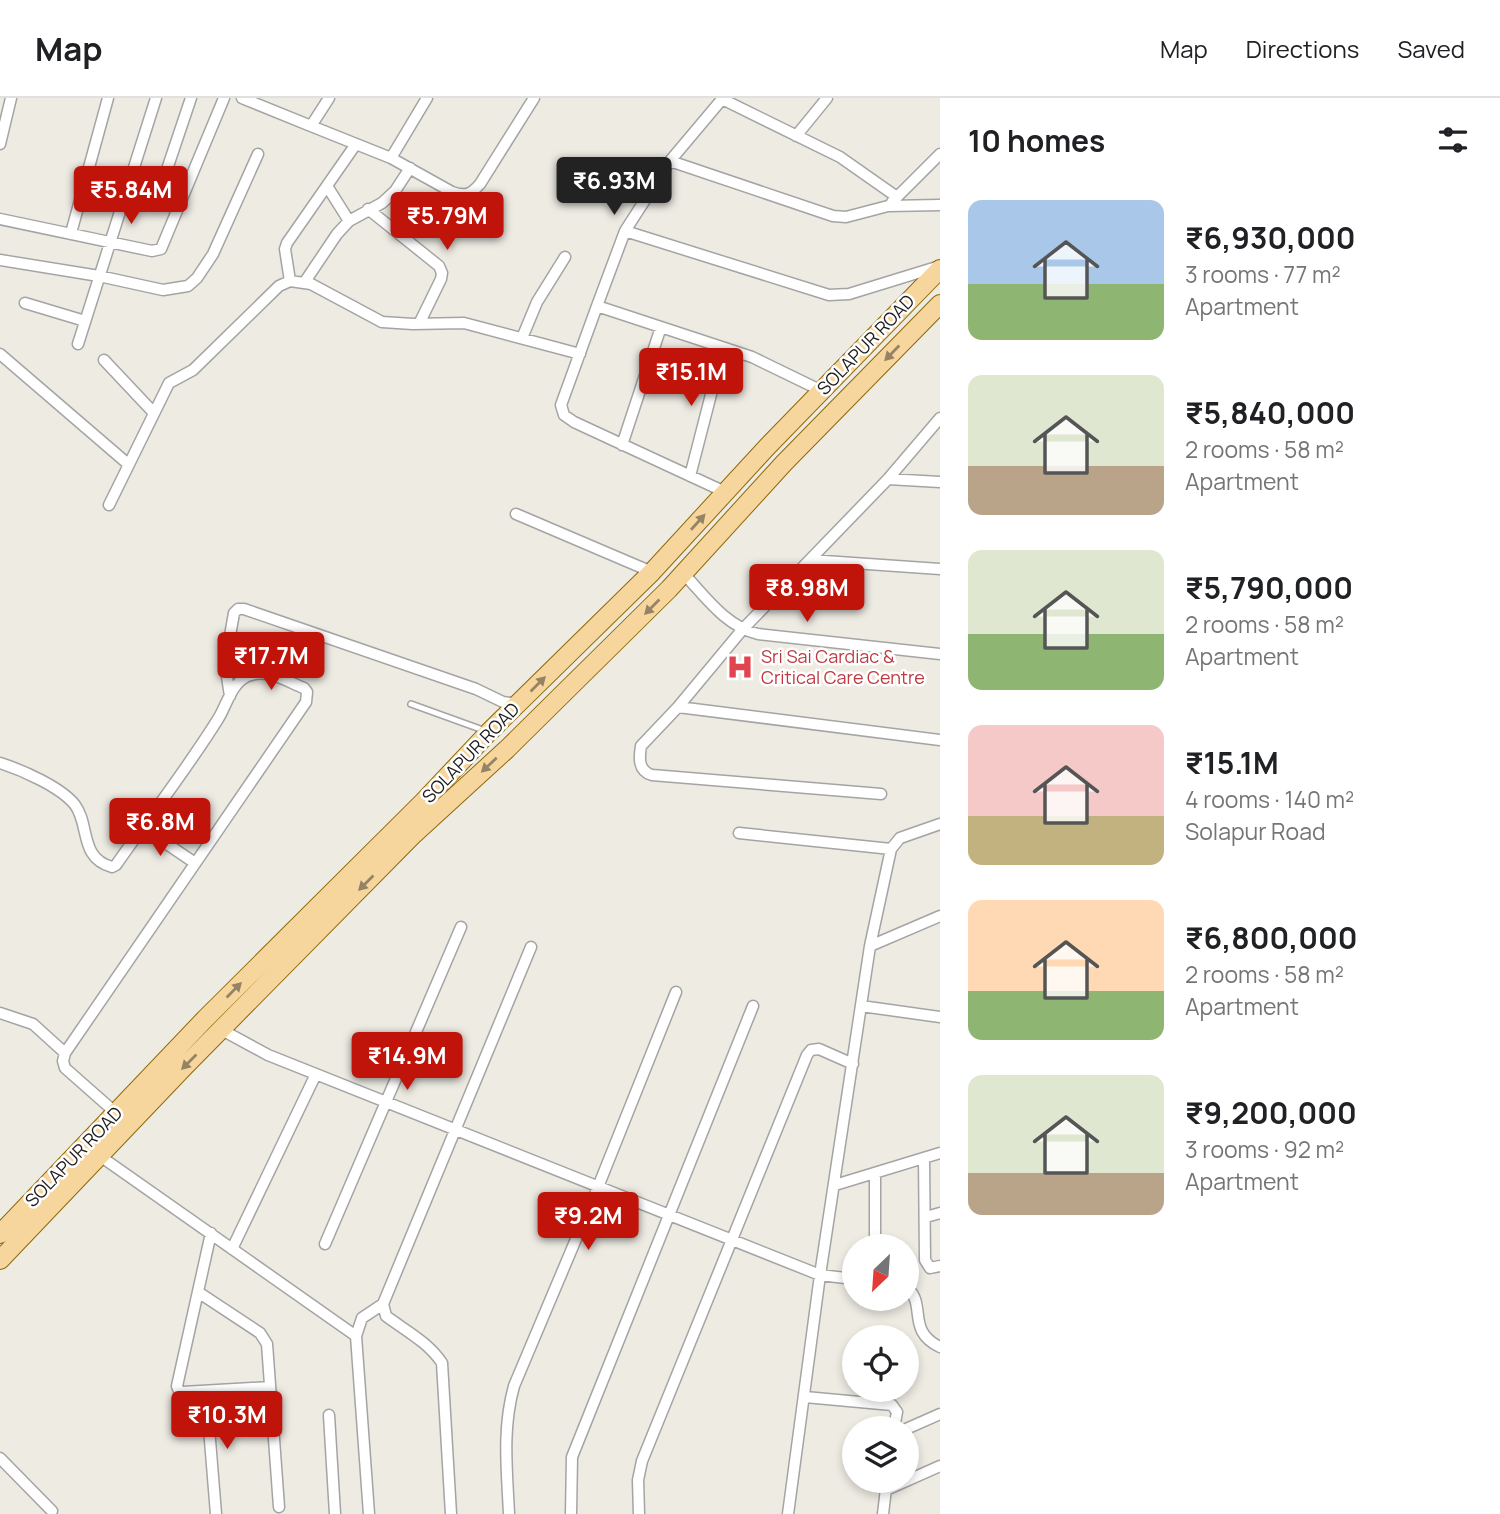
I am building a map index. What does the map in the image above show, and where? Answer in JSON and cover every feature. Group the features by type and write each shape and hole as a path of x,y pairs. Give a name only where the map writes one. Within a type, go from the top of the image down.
{"main road":[{"name":"SOLAPUR ROAD","path":"428,810 489,732 652,572 940,267"},
{"name":"SOLAPUR ROAD","path":"0,1234 205,1019 428,810 526,731 669,589 785,463 940,304"},
{"name":"SOLAPUR ROAD","path":"0,1260 222,1030 408,828"}],"street":[{"path":"0,144 11,98"},
{"path":"71,233 108,98"},
{"path":"78,344 156,98"},
{"path":"157,199 191,98"},
{"path":"0,219 152,251 160,249 224,98"},
{"path":"242,98 391,158 461,195 471,194 480,184 534,98"},
{"path":"311,126 329,98"},
{"path":"391,158 427,98"},
{"path":"725,492 564,415 561,405 625,230 670,161 722,98 840,157 897,197"},
{"path":"796,136 827,98"},
{"path":"290,281 285,249 287,243 356,144"},
{"path":"0,260 99,276 163,290 188,286 197,278 213,254 258,154"},
{"path":"888,206 940,155"},
{"path":"670,161 833,216 846,217 888,206 940,205"},
{"path":"304,283 337,234 349,221 382,203 396,191 410,168"},
{"path":"327,186 349,221"},
{"path":"368,209 439,266 441,279 419,324"},
{"path":"625,230 829,295 849,294 940,267"},
{"path":"522,338 537,302 565,257"},
{"path":"109,505 169,383 194,370 279,286 290,281 304,283 382,322 464,323 580,354"},
{"path":"25,303 85,321"},
{"path":"597,306 774,366 822,391"},
{"path":"622,445 661,327"},
{"path":"690,476 723,348"},
{"path":"0,354 128,464"},
{"path":"104,360 153,412"},
{"path":"881,794 647,774 641,766 641,746 678,707 742,630 888,479 940,418"},
{"path":"888,479 940,482"},
{"path":"516,514 652,572"},
{"path":"810,560 940,569"},
{"path":"683,573 730,622 742,630 758,635 940,654"},
{"path":"226,704 225,664 232,618 238,609 463,685 503,702 518,704"},
{"path":"0,763 28,773 69,798 80,814 89,849 107,866 112,867 116,865 242,679 266,673 304,688 307,692 308,698 65,1053 65,1068 116,1113"},
{"path":"678,707 940,740"},
{"path":"788,1514 870,946 891,849 900,838 940,824"},
{"path":"142,827 195,863"},
{"path":"739,833 891,849"},
{"path":"870,946 940,916"},
{"path":"325,1244 461,927"},
{"path":"369,1514 356,1336 362,1318 383,1304 531,947"},
{"path":"509,1514 505,1431 514,1386 676,992"},
{"path":"572,1514 572,1457 753,1006"},
{"path":"861,1006 940,1017"},
{"path":"0,1013 33,1024 65,1053"},
{"path":"205,1019 220,1032 222,1030 253,1048 316,1074 821,1275 842,1278"},
{"path":"639,1514 638,1480 642,1461 807,1055 811,1049 819,1049 853,1064"},
{"path":"232,1249 316,1074"},
{"path":"835,1185 940,1153"},
{"path":"100,1156 356,1336"},
{"path":"923,1158 926,1265 930,1268 940,1266"},
{"path":"875,1173 876,1234"},
{"path":"926,1217 940,1213"},
{"path":"211,1233 177,1386 179,1391 183,1392 270,1387"},
{"path":"198,1292 264,1338 267,1344 279,1507"},
{"path":"383,1304 386,1316 436,1353 442,1363 451,1514"},
{"path":"917,1311 918,1324 925,1336 940,1348"},
{"path":"206,1391 216,1514"},
{"path":"805,1397 892,1405 897,1412 896,1416"},
{"path":"919,1423 940,1414"},
{"path":"330,1415 335,1514"},
{"path":"0,1458 52,1511"},
{"path":"919,1473 940,1466"},
{"path":"883,1514 885,1493"}],"lane":[{"path":"411,704 489,732"}],"place":[{"name":"Sri Sai Cardiac & Critical Care Centre","path":"740,667"}]}
